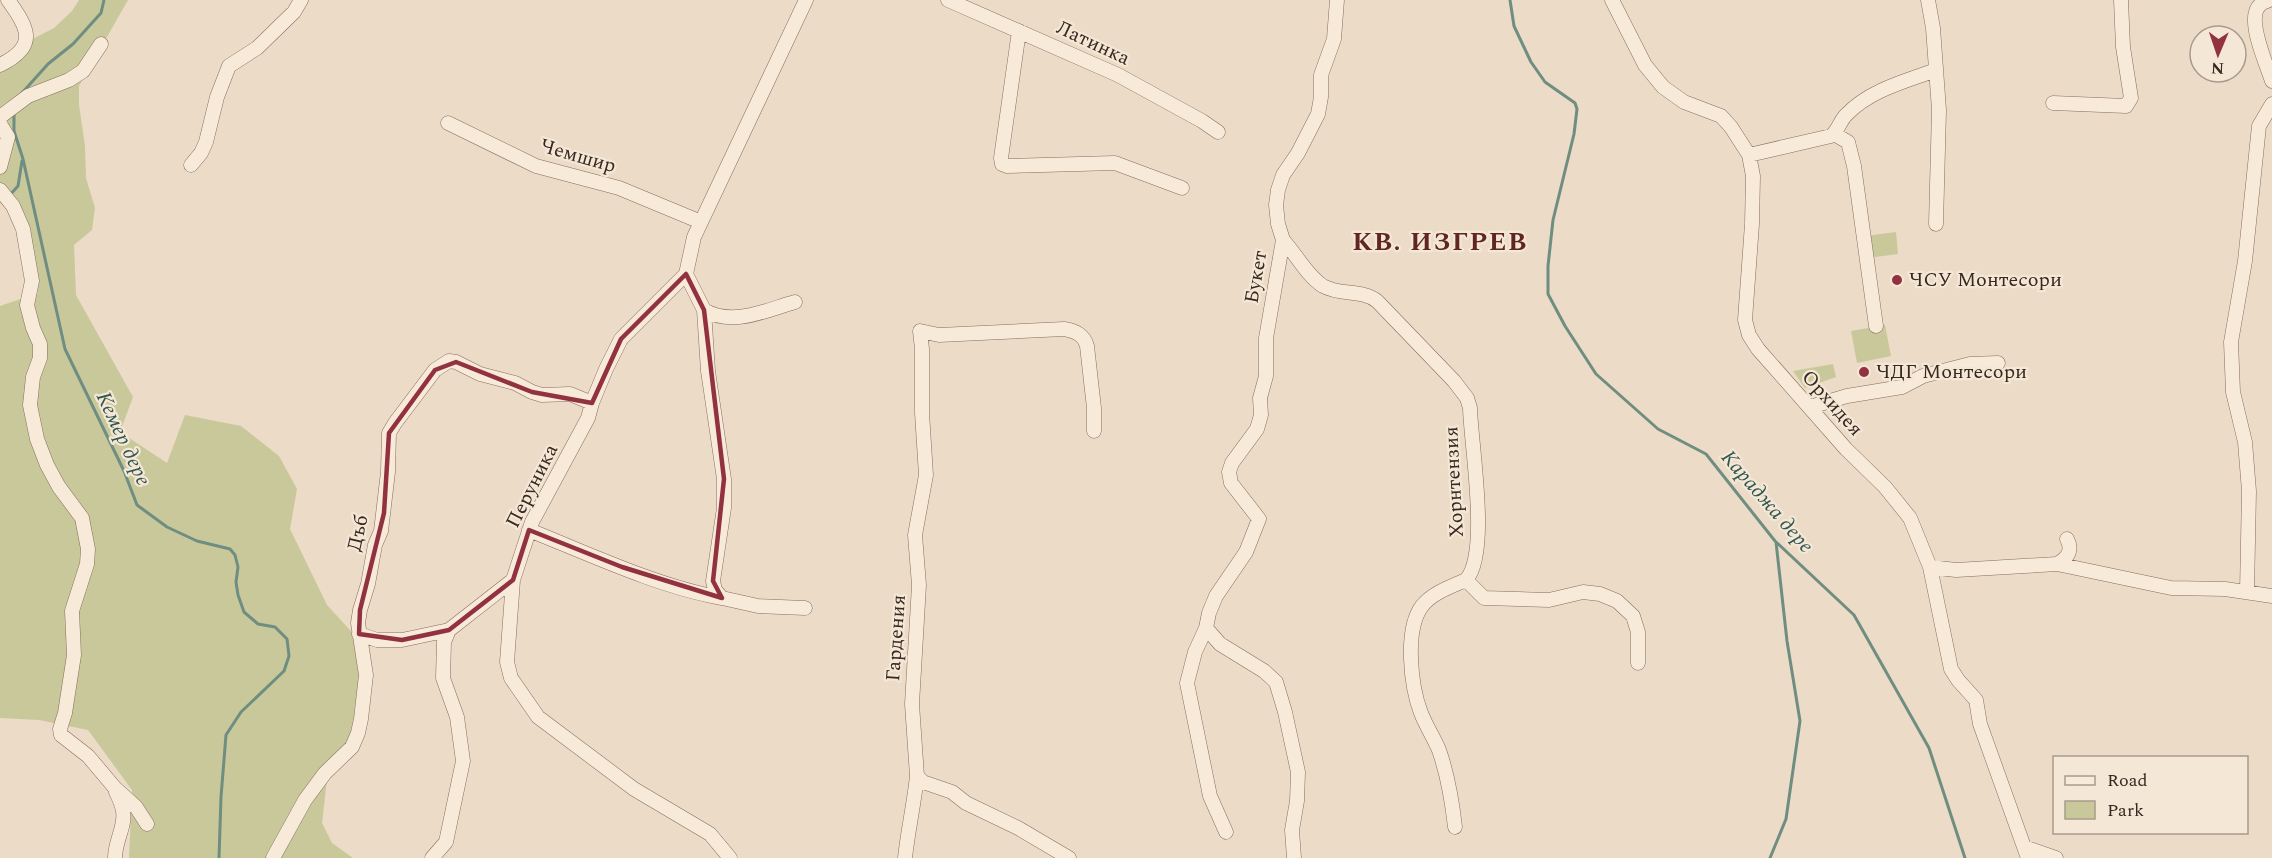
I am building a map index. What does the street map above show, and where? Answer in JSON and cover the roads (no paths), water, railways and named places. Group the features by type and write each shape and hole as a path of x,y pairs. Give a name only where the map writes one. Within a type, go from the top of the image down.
{"street":[{"path":"2,66 21,49 26,35 23,22 8,0"},
{"path":"191,165 201,153 206,142 217,97 229,66 257,48 294,12 301,0"},
{"path":"722,598 715,590 713,581 724,508 724,478 708,371 704,310 686,274 694,237 806,0"},
{"name":"Латинка","path":"948,0 1118,75 1218,132"},
{"name":"Букет","path":"1206,628 1215,596 1246,552 1259,519 1231,483 1228,472 1257,429 1261,415 1260,398 1266,376 1266,338 1283,240 1275,205 1283,175 1298,153 1318,114 1321,75 1334,39 1337,0"},
{"name":"Орхидея","path":"1612,0 1645,64 1663,87 1684,102 1721,116 1749,155 1753,176 1745,320 1749,335 1758,349 1846,449 1886,486 1910,518 1930,567 1951,669 1976,700 1980,724 2026,852"},
{"path":"1928,0 1933,28 1939,110 1936,224"},
{"path":"2053,103 2126,106 2130,103 2123,47 2121,0"},
{"path":"2269,0 2259,5 2255,14 2256,33 2272,81"},
{"path":"1019,31 1002,164 1007,166 1115,163 1182,188"},
{"path":"0,117 28,96 69,80 83,71 101,44"},
{"path":"1749,155 1826,138 1834,134 1847,114 1874,94 1936,70"},
{"path":"2247,592 2249,491 2244,442 2233,392 2231,342 2246,261 2259,126 2272,104"},
{"name":"Чемшир","path":"448,123 536,166 619,188 701,222"},
{"path":"0,124 8,137 0,167"},
{"path":"1834,134 1848,142 1854,166 1876,326"},
{"path":"0,190 13,206 23,229 32,281 27,305 40,344 40,358 33,377 30,405 44,458 59,487 82,518 88,549 87,564 72,611 74,655 67,704 60,729 61,735 88,756 115,788 136,807 147,824"},
{"name":"Хорнтензия","path":"1283,240 1314,279 1323,286 1337,292 1370,296 1377,301 1454,381 1467,398 1470,408 1477,502 1476,551 1472,573 1466,580"},
{"name":"Перуника","path":"686,274 621,339 606,369 588,417 529,530 513,580 507,662 511,678 538,717 634,789 710,834 730,858"},
{"path":"704,310 725,318 744,317 795,302"},
{"name":"Гардения","path":"904,858 917,776 912,704 920,585 915,535 926,475 920,331 939,334 1064,329 1079,334 1085,339 1087,346 1094,408 1094,431"},
{"name":"Дъб","path":"273,858 305,800 325,773 352,747 358,733 366,675 359,633 360,610 384,513 389,433 435,370 449,361 542,395 570,394 592,403"},
{"path":"1810,407 1848,396 1902,387 1923,376 1970,364 1998,363"},
{"path":"529,530 622,567 704,595 758,606 805,608"},
{"path":"2057,564 2065,560 2069,553 2071,545 2067,539"},
{"path":"1930,567 1956,570 2057,564 2171,588 2225,589 2272,596"},
{"path":"359,633 377,640 402,640 449,630 513,580"},
{"path":"1455,827 1448,780 1439,749 1421,712 1415,692 1411,639 1416,619 1423,605 1446,589 1466,580 1484,598 1549,600 1583,592 1600,594 1617,601 1633,616 1638,632 1638,663"},
{"path":"1226,832 1210,796 1187,683 1195,652 1206,628 1220,644 1264,671 1276,682 1298,772 1297,801 1292,830 1294,858"},
{"path":"432,858 446,842 463,761 456,717 443,678 444,642 449,630"},
{"path":"917,776 923,782 952,792 966,803 1018,828 1069,858"},
{"path":"115,788 123,810 123,822 115,845 115,858"},
{"path":"2026,852 2056,858"}],"waterway":[{"name":"Кемер дере","path":"22,93 48,64 73,44 101,13 104,0"},
{"name":"Караджа дере","path":"1510,0 1514,26 1531,62 1545,82 1575,103 1577,109 1574,134 1553,220 1548,266 1548,294 1565,326 1596,374 1658,429 1706,454 1775,541 1854,615 1929,748 1965,858"},
{"name":"Кемер дере","path":"14,113 14,131 23,159 65,349 124,471 137,505 167,527 197,541 230,549 235,555 238,567 236,582 244,612 258,624 275,627 287,639 289,656 284,671 241,712 226,735 219,858"},
{"path":"9,196 18,186 22,161"},
{"path":"1770,858 1786,819 1800,721 1787,641 1776,542"}],"place":[{"name":"ЧСУ Монтесори","path":"1897,280"},
{"name":"ЧДГ Монтесори","path":"1864,372"}],"district":[{"name":"КВ. ИЗГРЕВ","path":"1440,242"}]}
